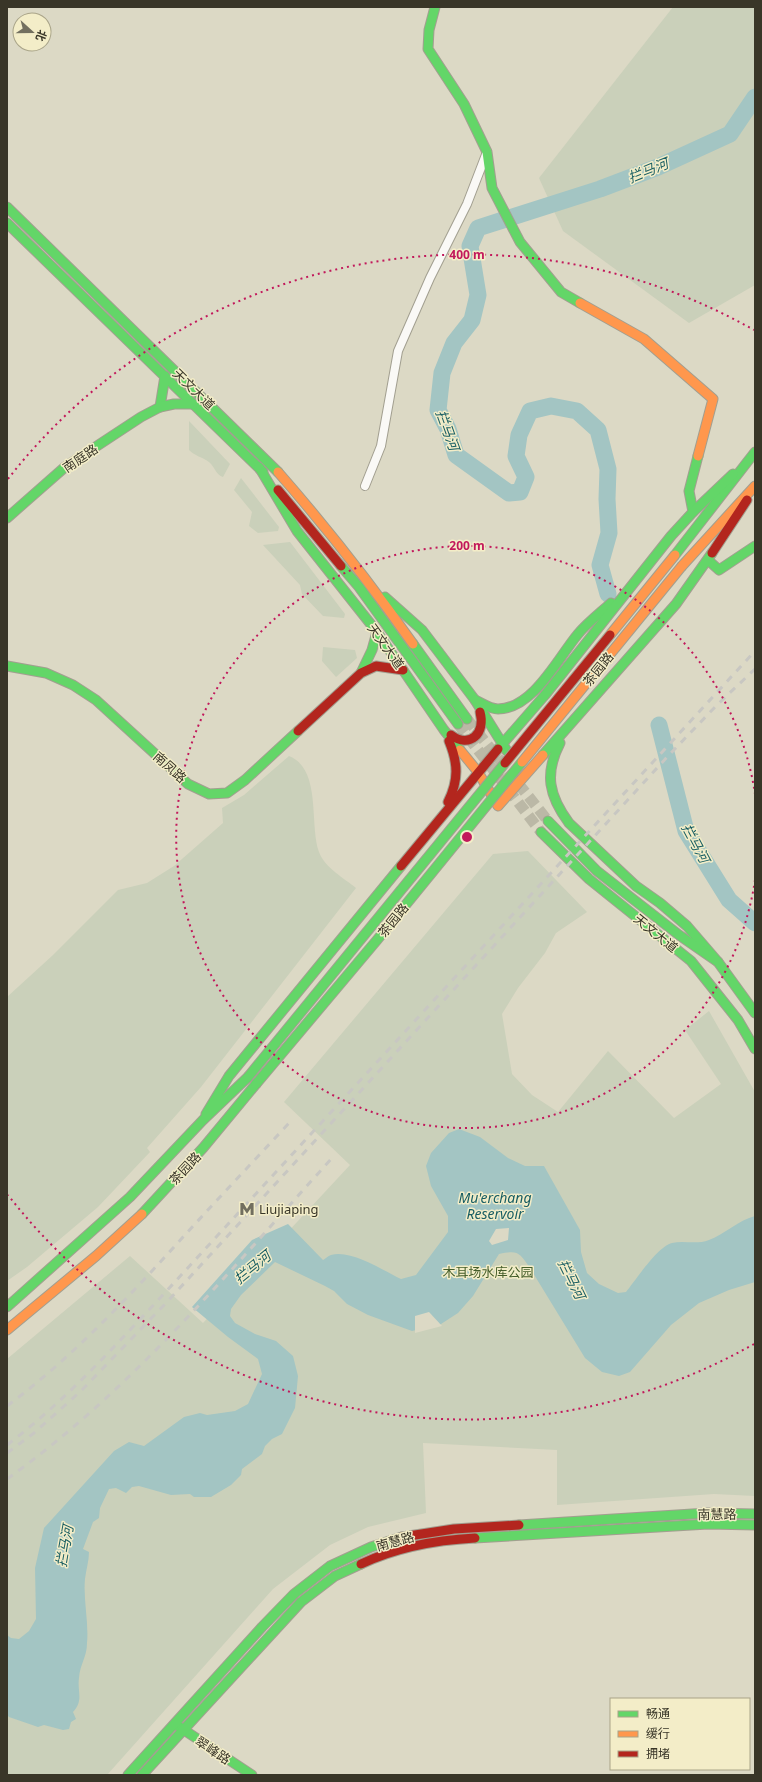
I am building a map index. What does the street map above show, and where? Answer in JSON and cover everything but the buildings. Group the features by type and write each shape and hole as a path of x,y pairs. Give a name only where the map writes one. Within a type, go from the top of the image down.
{"main road":[{"path":"435,7 429,30 428,49 464,104 487,152 492,188 520,242 561,292 644,339 713,400 689,491 692,512"},
{"name":"天文大道","path":"7,207 268,461 312,511 369,582 467,719"},
{"name":"天文大道","path":"7,223 259,467 304,518 359,587 458,724"},
{"path":"160,407 163,396 165,376"},
{"name":"南庭路","path":"7,518 65,468 141,417 160,407 174,404 193,404"},
{"name":"茶园路","path":"7,1307 130,1197 203,1120 248,1077 675,555 755,452"},
{"name":"茶园路","path":"203,1120 229,1076 437,824 478,772 545,695 692,512 746,463"},
{"name":"天文大道","path":"259,467 297,530 377,632 444,730 478,772 498,806"},
{"name":"茶园路","path":"498,806 676,604 708,560 755,487"},
{"name":"茶园路","path":"7,1330 146,1210 219,1130 382,934 682,566 755,487"},
{"path":"708,560 719,570 755,546"},
{"path":"475,700 497,709 516,705 524,699 535,690 579,634 640,576"},
{"name":"天文大道","path":"369,582 422,630 475,700 502,745 525,775"},
{"path":"361,673 372,650 377,632"},
{"name":"南凤路","path":"7,666 46,673 73,685 96,700 188,784 209,794 227,793 245,780 361,673"},
{"path":"361,673 376,666 403,670"},
{"path":"545,695 538,716 541,724 547,728 556,730 572,722"},
{"path":"444,730 460,742 467,741 476,736 482,727 482,717 475,700"},
{"name":"天文大道","path":"572,722 555,751 549,776 551,790 560,811 569,823 636,886 660,903 687,926 718,962 755,1013"},
{"path":"437,824 453,794 458,779 457,761 444,730"},
{"name":"天文大道","path":"548,821 597,872 679,935 718,962"},
{"name":"天文大道","path":"541,832 589,879 691,961 738,1020 755,1049"},
{"name":"南慧路","path":"128,1775 262,1627 294,1594 330,1566 371,1548 409,1536 454,1529 708,1513 755,1514"},
{"name":"南慧路","path":"142,1775 301,1602 335,1576 376,1557 411,1546 454,1540 708,1524 755,1525"},
{"name":"翠峰路","path":"174,1724 252,1775"}],"street":[{"path":"365,486 381,446 398,351 430,278 467,204 487,152"}],"green space":[{"path":"673,7 755,7 755,285 689,323 563,231 539,178"},
{"path":"189,421 230,464 223,477 219,475 209,462 189,450"},
{"path":"241,478 279,527 278,531 258,533 249,526 252,512 234,490"},
{"path":"290,542 345,614 344,618 323,616 302,594 300,585 263,545"},
{"path":"323,647 355,650 357,658 336,677 322,661"},
{"path":"289,756 299,763 306,773 310,785 313,799 316,841 322,858 330,868 356,888 201,1087 147,1148 150,1152 98,1207 27,1267 7,1281 7,997 53,955 118,890 147,883 174,866 223,823 222,808 244,795"},
{"name":"木耳场水库公园","path":"528,851 587,912 556,933 545,953 518,988 502,1014 512,1074 532,1095 558,1112 608,1051 674,1118 721,1084 685,1030 709,1011 755,1092 755,1496 714,1494 557,1505 557,1450 423,1443 426,1513 368,1527 330,1545 273,1589 107,1775 7,1775 7,1359 130,1256 203,1323 350,1165 284,1102 493,854"}],"water":[{"name":"Mu'erchang Reservoir","path":"459,1129 480,1137 508,1158 525,1166 544,1166 580,1230 581,1252 587,1273 599,1284 618,1293 626,1292 660,1250 666,1246 677,1242 699,1242 709,1240 755,1216 755,1282 729,1290 699,1303 671,1325 630,1372 619,1376 602,1372 585,1358 530,1268 520,1255 514,1252 499,1254 473,1296 458,1313 441,1324 412,1331 368,1315 347,1304 334,1291 275,1262 241,1295 231,1309 230,1316 235,1323 255,1334 276,1341 293,1356 298,1376 295,1408 282,1434 272,1439 265,1446 262,1454 242,1469 241,1475 231,1485 211,1497 194,1497 190,1494 171,1495 139,1486 132,1487 126,1493 116,1488 109,1489 100,1508 99,1518 93,1522 83,1549 89,1552 85,1579 87,1648 79,1678 79,1700 73,1712 76,1719 71,1722 69,1729 63,1730 44,1725 38,1727 9,1717 7,1715 7,1635 11,1638 19,1639 29,1631 36,1619 35,1568 44,1528 114,1451 129,1442 144,1446 184,1417 200,1413 207,1415 235,1411 248,1404 262,1374 258,1359 228,1337 192,1307 252,1240 288,1224 323,1260 331,1255 348,1255 367,1262 401,1279 416,1275 448,1232 448,1216 431,1186 426,1166 431,1153 449,1133"}],"pier":[{"path":"509,1228 508,1240 492,1245 489,1241 496,1229"},
{"path":"429,1312 442,1326 415,1333 415,1316"}],"waterway":[{"name":"拦马河","path":"608,594 600,565 609,533 607,499 608,469 598,430 577,411 551,406 530,411 519,435 516,456 526,477 520,492 509,493 456,455 448,429 438,410 442,373 454,343 472,320 478,295 470,246 478,228 600,189 658,167 730,134 755,97"},
{"name":"拦马河","path":"659,725 686,831 729,900 755,923"}],"tunnel":[{"path":"467,719 548,821"},
{"path":"458,724 541,832"}],"railway":[{"path":"7,1445 68,1393 143,1317 755,651"},
{"path":"7,1453 34,1433 81,1391 167,1302 669,755 718,704 755,669"},
{"path":"7,1406 52,1370 115,1310 290,1122"},
{"path":"7,1479 53,1444 138,1368 218,1285 333,1157"}],"traffic: fast":[{"path":"435,7 429,30 428,49 464,104 487,152 492,188 520,242 561,292 580,303"},
{"path":"7,207 278,472"},
{"path":"7,223 263,472"},
{"path":"160,407 165,376"},
{"path":"7,518 65,467 141,417 160,407 174,404 193,404"},
{"path":"675,555 755,452"},
{"path":"693,512 689,491 698,456"},
{"path":"259,467 297,531 377,632 444,730 460,750"},
{"path":"498,749 545,695 671,536 693,512 733,474"},
{"path":"708,560 719,570 755,546"},
{"path":"543,755 676,604 712,553"},
{"path":"341,566 359,587 458,724"},
{"path":"385,597 422,630 475,700 507,751"},
{"path":"475,700 495,709 511,707 522,701 544,680 570,644 589,622 611,603"},
{"path":"361,673 372,650 377,632"},
{"path":"413,644 467,719"},
{"path":"7,666 46,673 73,685 96,700 188,784 209,794 227,793 245,780 298,731"},
{"path":"560,743 552,765 551,784 557,803 569,823 636,886 660,903 687,926 718,962"},
{"path":"256,1084 377,940 522,762"},
{"path":"248,1077 505,763"},
{"path":"548,821 597,871 679,935 718,962 755,1013"},
{"path":"541,832 589,879 691,961 738,1020 755,1049"},
{"path":"206,1114 229,1076 401,866"},
{"path":"7,1307 130,1197 203,1120 248,1077"},
{"path":"142,1214 203,1148 256,1084"},
{"path":"519,1525 708,1513 755,1514"},
{"path":"475,1538 708,1524 755,1525"},
{"path":"128,1775 262,1627 294,1594 330,1566 371,1547 402,1537"},
{"path":"142,1775 301,1602 335,1576 361,1564"},
{"path":"178,1726 252,1775"}],"traffic: slow":[{"path":"580,303 644,339 713,399 698,456"},
{"path":"278,472 348,556 413,644"},
{"path":"682,566 755,486"},
{"path":"610,635 675,555"},
{"path":"522,762 682,566"},
{"path":"460,750 478,772 498,806 543,755"},
{"path":"7,1330 96,1256 142,1214"}],"traffic: jam":[{"path":"278,490 341,566"},
{"path":"712,553 747,500"},
{"path":"505,763 610,635"},
{"path":"298,731 361,673 376,666 403,670"},
{"path":"451,735 458,739 464,740 475,737 481,726 480,712"},
{"path":"448,802 456,779 456,764 449,741"},
{"path":"401,866 498,749"},
{"path":"402,1537 454,1529 519,1525"},
{"path":"361,1564 389,1553 417,1545 475,1538"}],"place":[{"name":"Liujiaping","path":"247,1209"}]}
